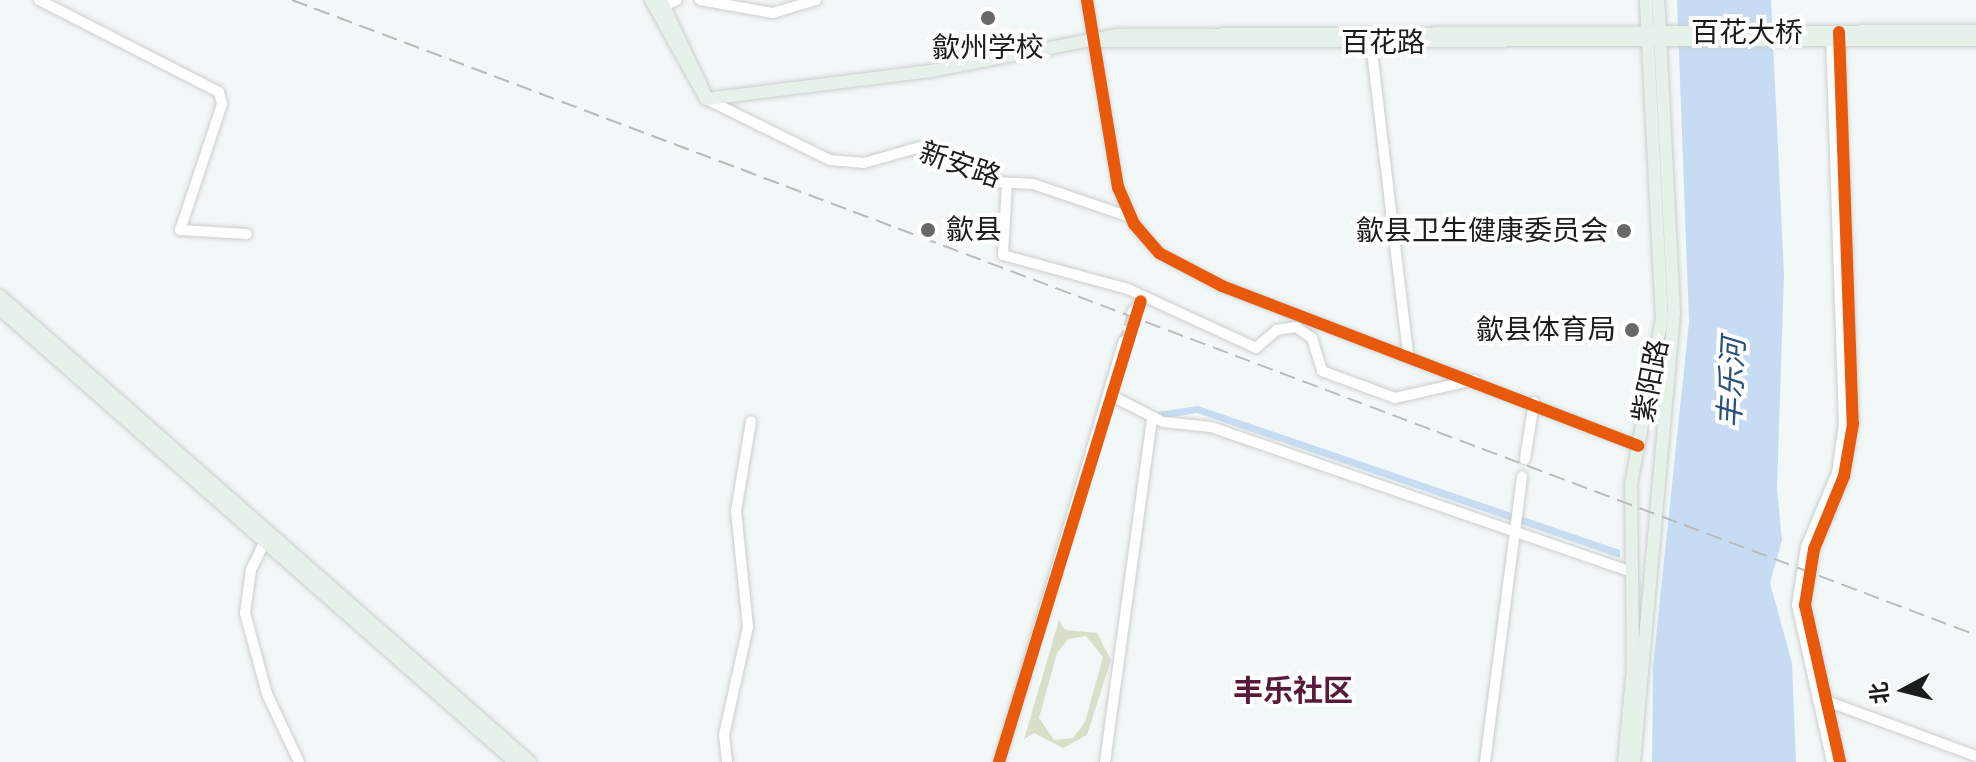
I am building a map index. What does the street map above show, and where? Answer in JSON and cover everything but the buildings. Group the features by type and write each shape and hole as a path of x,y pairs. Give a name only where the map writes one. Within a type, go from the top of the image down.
{"main road":[{"path":"651,0 706,99"},
{"name":"紫阳路","path":"1634,762 1674,312 1659,38 1646,0"},
{"name":"紫阳路","path":"1624,762 1633,669 1630,571 1638,446 1662,319 1658,0"},
{"path":"662,3 706,99"},
{"path":"1832,36 1976,31"},
{"path":"1832,36 1976,40"},
{"name":"百花大桥","path":"1659,38 1832,36"},
{"name":"百花路","path":"706,99 931,71 1094,40 1659,38"},
{"name":"百花路","path":"1094,40 1371,43 1659,38"},
{"path":"0,296 530,762"},
{"path":"0,309 266,539 515,762"}],"street":[{"path":"39,0 219,92 222,104 180,230 247,234"},
{"path":"662,3 677,0"},
{"path":"700,0 764,13 816,0"},
{"path":"1087,0 1116,178 1130,217 1159,253 1199,275 1534,402 1638,446"},
{"path":"1832,36 1853,424 1844,476 1807,579 1806,631 1821,699 1840,762"},
{"path":"1832,36 1844,435 1806,547 1797,605 1832,762"},
{"path":"1371,43 1408,355"},
{"name":"新安路","path":"706,99 830,160 864,163 920,147 1007,183 1033,184 1130,217"},
{"path":"1007,183 999,253 1128,289 1141,301 1256,348 1281,328 1296,327 1312,338 1322,371 1399,399 1475,380"},
{"path":"1132,313 1141,301"},
{"path":"999,762 1124,341"},
{"path":"1108,394 1152,419 1211,427 1630,571"},
{"path":"1525,459 1534,402"},
{"path":"1105,762 1152,419"},
{"path":"727,762 724,735 748,627 736,511 751,421"},
{"path":"1485,762 1511,528 1522,476"},
{"path":"266,539 251,570 245,613 267,694 299,762"},
{"path":"1821,699 1976,756"}],"green space":[{"path":"1059,620 1065,630 1097,633 1111,660 1087,735 1063,748 1034,733 1024,739","holes":["1086,636 1103,657 1085,722 1073,738 1054,740 1039,718 1057,653 1068,639"]}],"water":[{"name":"丰乐河","path":"1677,0 1771,0 1784,274 1777,489 1782,540 1770,583 1792,663 1796,762 1652,762 1653,666 1689,322"},
{"path":"1198,406 1620,550 1620,558 1197,413 1165,418 1157,412"}],"tunnel":[{"path":"1124,341 1132,313"}],"railway":[{"path":"292,0 1976,635"}],"cycle path":[{"path":"1087,0 1118,187 1134,224 1159,253 1222,286 1638,446"},
{"path":"1839,32 1853,424 1844,476 1814,549 1805,605 1840,762"},
{"path":"999,762 1141,301"}],"place":[{"name":"歙州学校","path":"988,18"},
{"name":"歙县","path":"928,230"},
{"name":"歙县卫生健康委员会","path":"1624,231"},
{"name":"歙县体育局","path":"1632,330"}],"district":[{"name":"丰乐社区","path":"1293,691"}]}
